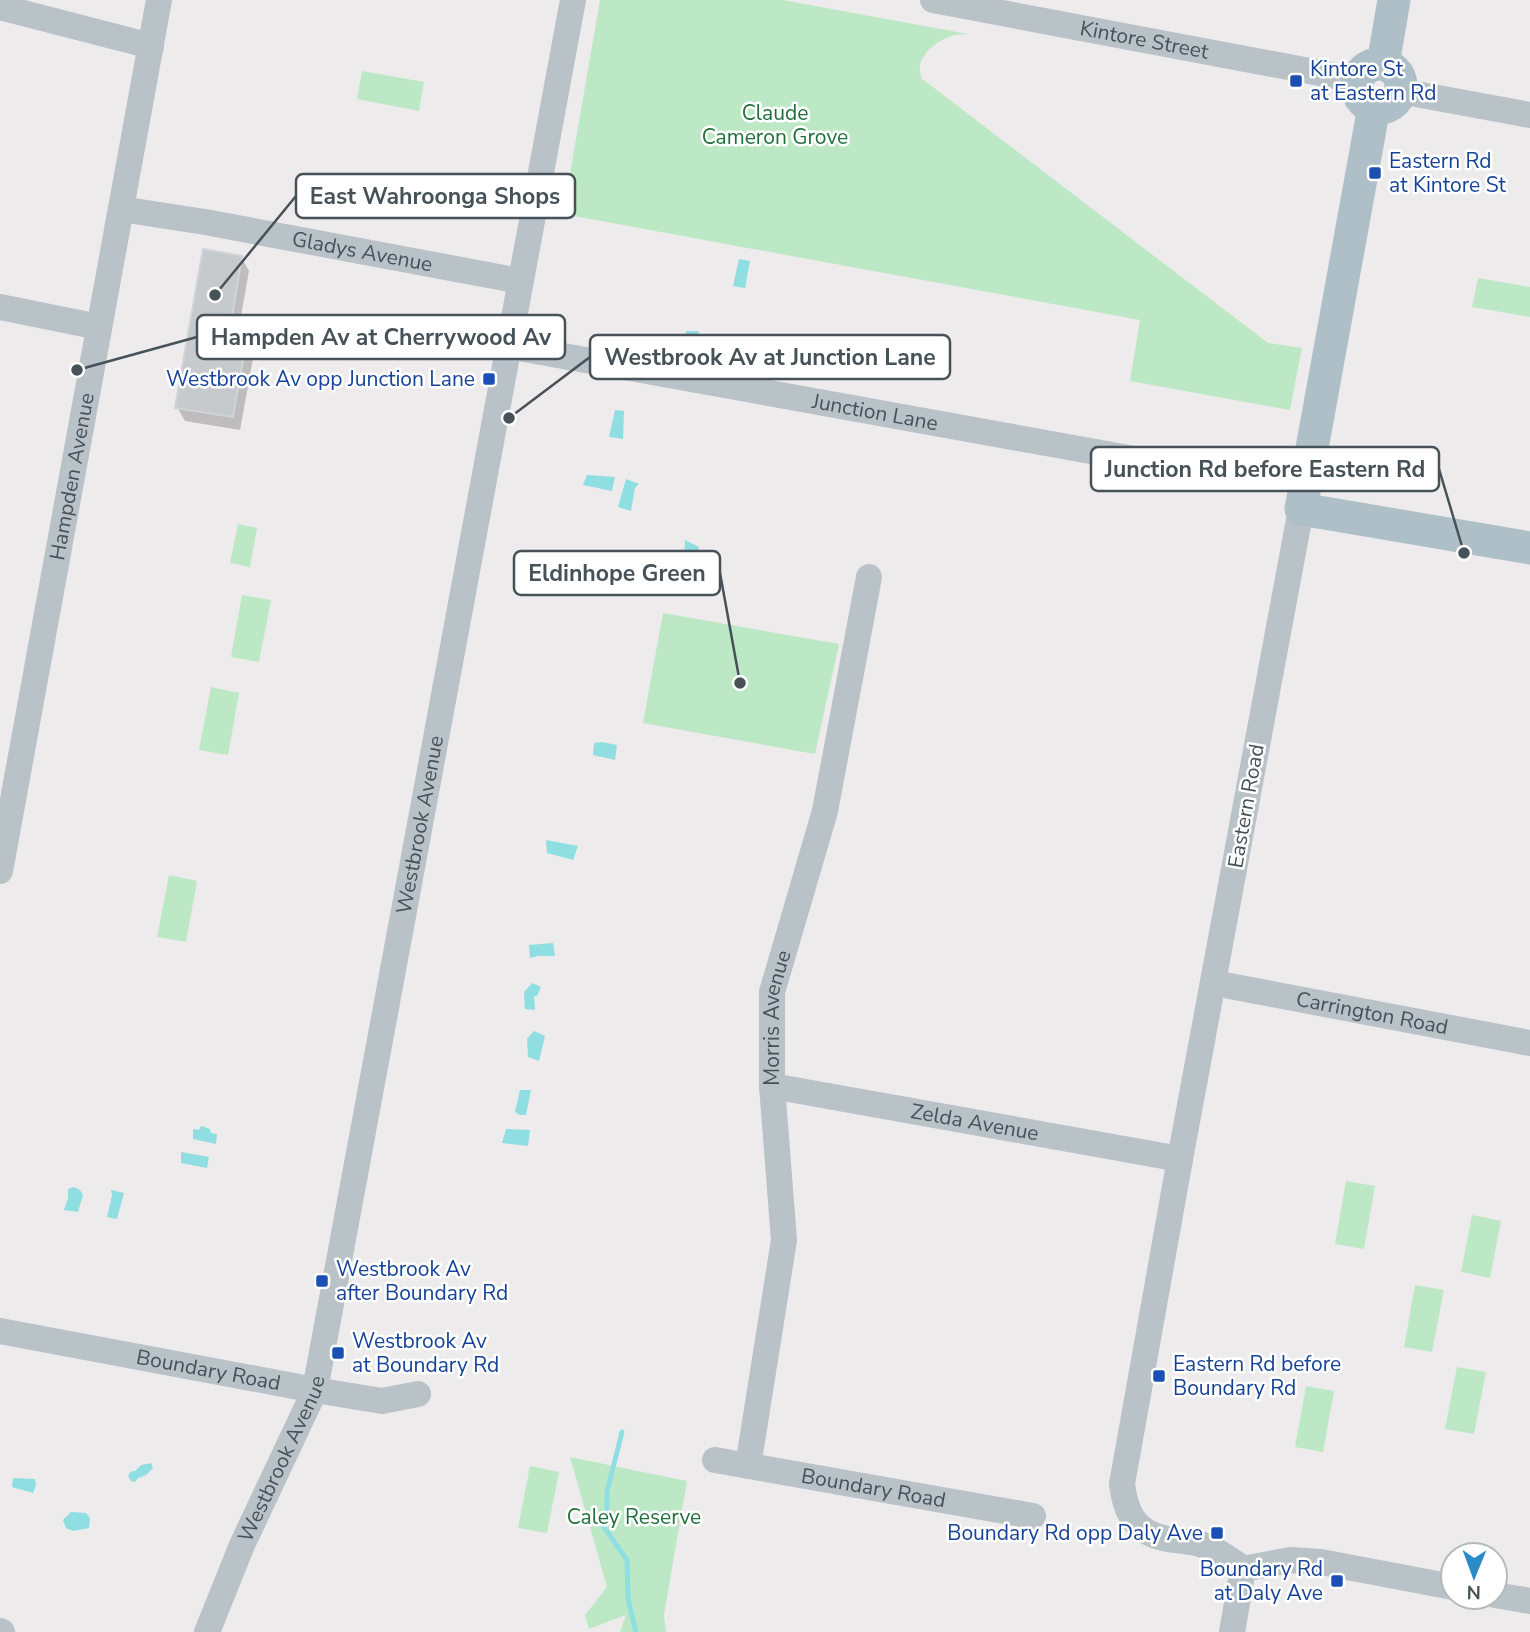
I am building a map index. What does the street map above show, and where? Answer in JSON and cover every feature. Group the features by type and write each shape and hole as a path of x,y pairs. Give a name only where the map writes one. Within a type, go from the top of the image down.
{"main road":[{"name":"Eastern Road","path":"1301,509 1394,0"},
{"path":"1301,509 1530,548"}],"street":[{"name":"Hampden Avenue","path":"0,871 159,0"},
{"name":"Westbrook Avenue","path":"207,1632 242,1545 315,1390 573,0"},
{"name":"Kintore Street","path":"933,0 1530,115"},
{"path":"4,8 151,46"},
{"name":"Gladys Avenue","path":"121,209 205,222 520,281"},
{"path":"0,307 99,327"},
{"name":"Junction Lane","path":"508,346 1240,478"},
{"name":"Eastern Road","path":"1243,1569 1224,1555 1201,1545 1155,1536 1135,1523 1125,1504 1122,1484 1301,509"},
{"name":"Morris Avenue","path":"748,1466 784,1240 772,1086 772,992 825,811 869,577"},
{"name":"Carrington Road","path":"1214,983 1530,1043"},
{"name":"Zelda Avenue","path":"772,1086 1180,1159"},
{"name":"Boundary Road","path":"0,1331 382,1401 418,1394"},
{"name":"Boundary Road","path":"715,1460 1033,1516"},
{"path":"1232,1632 1243,1569 1290,1560 1321,1562 1439,1584"},
{"path":"1509,1597 1530,1601"}],"green space":[{"name":"Claude Cameron Grove","path":"600,0 783,0 968,34 951,36 931,48 921,61 921,78 1268,343 1302,348 1290,410 1130,381 1140,320 563,214"},
{"path":"362,71 424,82 419,111 357,99"},
{"path":"1478,278 1530,287 1530,317 1472,307"},
{"path":"238,524 257,528 250,567 230,563"},
{"path":"242,595 271,600 259,662 231,657"},
{"path":"663,613 839,644 815,754 643,723"},
{"path":"211,687 239,693 228,755 199,750"},
{"path":"169,875 197,881 186,942 157,937"},
{"path":"1346,1181 1375,1186 1364,1249 1335,1244"},
{"path":"1472,1215 1501,1221 1490,1278 1461,1272"},
{"path":"1415,1285 1444,1290 1432,1352 1404,1347"},
{"path":"1457,1367 1486,1372 1474,1434 1445,1429"},
{"path":"1306,1386 1334,1391 1323,1452 1295,1447"},
{"name":"Caley Reserve","path":"570,1457 687,1481 664,1615 666,1632 620,1632 626,1615 589,1629 585,1615 607,1587"},
{"path":"530,1466 559,1472 547,1533 518,1528"}],"water":[{"path":"739,259 750,261 745,288 733,286"},
{"path":"686,331 699,331 695,357 681,354 684,351 682,341"},
{"path":"615,410 624,411 623,439 609,437"},
{"path":"587,475 615,477 612,491 583,485"},
{"path":"626,479 639,484 635,488 631,511 618,507"},
{"path":"685,540 699,547 693,568 684,563"},
{"path":"594,743 617,745 615,760 593,755"},
{"path":"546,840 578,846 573,860 547,853"},
{"path":"553,943 555,956 530,958 529,945"},
{"path":"532,983 541,987 537,996 534,996 535,1010 525,1009 524,992"},
{"path":"534,1031 545,1036 539,1061 528,1057 527,1039"},
{"path":"520,1090 531,1090 526,1115 515,1112"},
{"path":"201,1126 217,1134 216,1144 193,1139 193,1129 199,1130"},
{"path":"506,1129 530,1130 528,1146 502,1143"},
{"path":"181,1152 209,1157 207,1168 181,1163"},
{"path":"74,1187 83,1195 78,1212 64,1210 68,1189"},
{"path":"111,1190 124,1193 117,1219 107,1217"},
{"path":"151,1463 153,1468 146,1475 135,1482 131,1481 128,1476 130,1472 141,1465"},
{"path":"13,1478 35,1479 33,1493 12,1487"},
{"path":"71,1512 86,1513 90,1518 89,1528 73,1531 66,1528 63,1520"}],"building":[{"path":"203,249 242,256 229,335 247,338 233,417 175,408"}],"waterway":[{"path":"622,1432 607,1492 604,1527 627,1560 628,1599 636,1632"}],"place":[{"name":"Kintore St at Eastern Rd","path":"1296,81"},
{"name":"Eastern Rd at Kintore St","path":"1375,173"},
{"name":"East Wahroonga Shops","path":"215,295"},
{"name":"Hampden Av at Cherrywood Av","path":"77,370"},
{"name":"Westbrook Av opp Junction Lane","path":"489,379"},
{"name":"Westbrook Av at Junction Lane","path":"509,418"},
{"name":"Junction Rd before Eastern Rd","path":"1464,553"},
{"name":"Eldinhope Green","path":"740,683"},
{"name":"Westbrook Av after Boundary Rd","path":"322,1281"},
{"name":"Westbrook Av at Boundary Rd","path":"338,1353"},
{"name":"Eastern Rd before Boundary Rd","path":"1159,1376"},
{"name":"Boundary Rd opp Daly Ave","path":"1217,1533"},
{"name":"Boundary Rd at Daly Ave","path":"1337,1581"}]}
